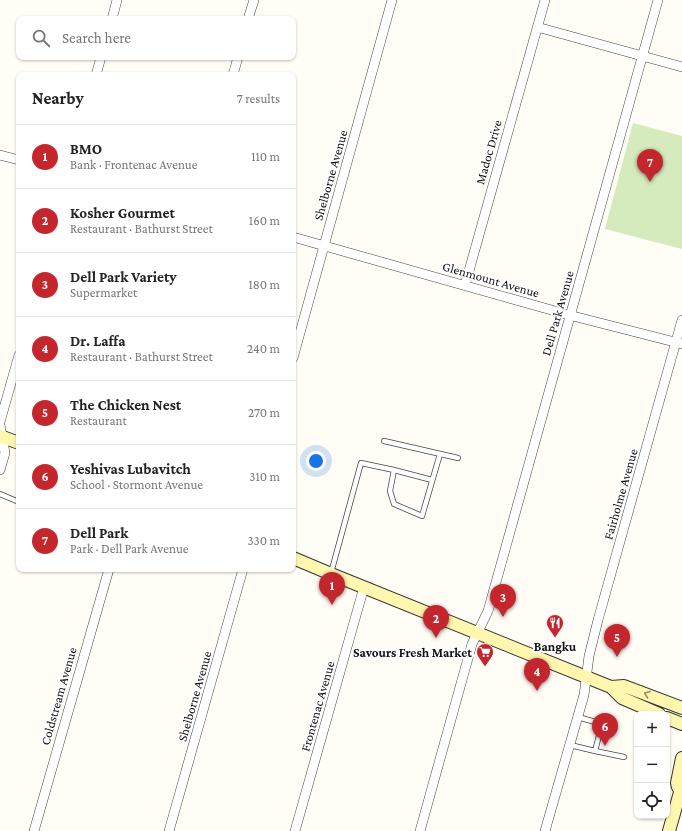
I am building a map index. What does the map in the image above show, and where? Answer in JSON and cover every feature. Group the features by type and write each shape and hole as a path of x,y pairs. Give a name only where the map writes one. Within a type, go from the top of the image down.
{"main road":[{"path":"1,436 16,442"},
{"path":"296,559 611,687 622,698 652,711"},
{"path":"611,687 624,686 682,708"},
{"path":"670,719 682,724"},
{"path":"669,831 682,789 678,787 677,783 682,758"}],"street":[{"path":"113,16 117,0"},
{"path":"249,16 254,0"},
{"name":"Shelborne Avenue","path":"296,347 392,0"},
{"name":"Madoc Drive","path":"465,285 545,0"},
{"name":"Dell Park Avenue","path":"420,831 472,644 488,611 569,315 658,0"},
{"path":"537,27 682,67"},
{"path":"97,72 100,60"},
{"path":"234,72 237,60"},
{"path":"0,155 16,159"},
{"name":"Glenmount Avenue","path":"296,238 569,315 679,343"},
{"name":"Fairholme Avenue","path":"545,831 584,695 589,656 598,620 679,343 682,320"},
{"path":"0,470 5,453 0,423 16,376"},
{"name":"Coldstream Avenue","path":"34,831 108,572"},
{"name":"Shelborne Avenue","path":"169,831 242,572"},
{"name":"Frontenac Avenue","path":"295,831 364,588"}],"lane":[{"path":"384,442 458,458"},
{"path":"394,470 390,491 394,504 422,516 440,454"},
{"path":"331,574 361,463 432,480"},
{"path":"0,494 16,501"},
{"path":"578,717 602,724 595,750"},
{"path":"570,744 624,757"}],"green space":[{"path":"633,123 682,136 682,249 605,229"}],"place":[{"name":"Dell Park","path":"650,182"},
{"name":"BMO","path":"332,605"},
{"name":"Dell Park Variety","path":"503,617"},
{"name":"Kosher Gourmet","path":"436,638"},
{"name":"Bangku","path":"555,638"},
{"name":"The Chicken Nest","path":"617,657"},
{"name":"Savours Fresh Market","path":"485,667"},
{"name":"Dr. Laffa","path":"537,691"},
{"name":"Yeshivas Lubavitch","path":"605,746"}]}
